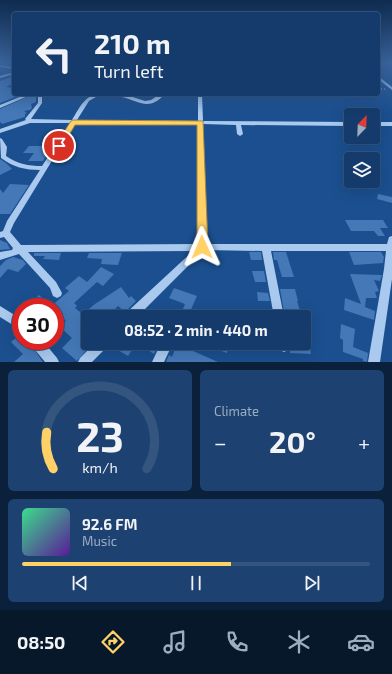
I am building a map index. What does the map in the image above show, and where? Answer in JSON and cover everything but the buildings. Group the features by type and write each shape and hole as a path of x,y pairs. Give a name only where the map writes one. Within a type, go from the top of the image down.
{"street":[{"path":"380,79 392,89"},
{"path":"0,106 26,96"},
{"path":"30,121 28,120 40,103 40,96"},
{"path":"57,293 53,285 3,234 87,100 95,96"},
{"path":"122,96 138,102 147,103 160,96"},
{"path":"137,310 202,247 200,96"},
{"path":"0,131 30,121 344,124"},
{"path":"238,123 240,134"},
{"path":"380,124 392,124"},
{"path":"0,140 4,147 2,157 12,164 23,168 44,168"},
{"path":"0,256 14,253 19,249 266,247 392,243 374,362"},
{"path":"266,247 278,310"},
{"path":"0,311 12,318"},
{"path":"43,350 53,362"},
{"path":"84,362 97,350"},
{"path":"158,362 164,350"}],"route":[{"path":"59,146 73,122 200,123 202,247"}]}
